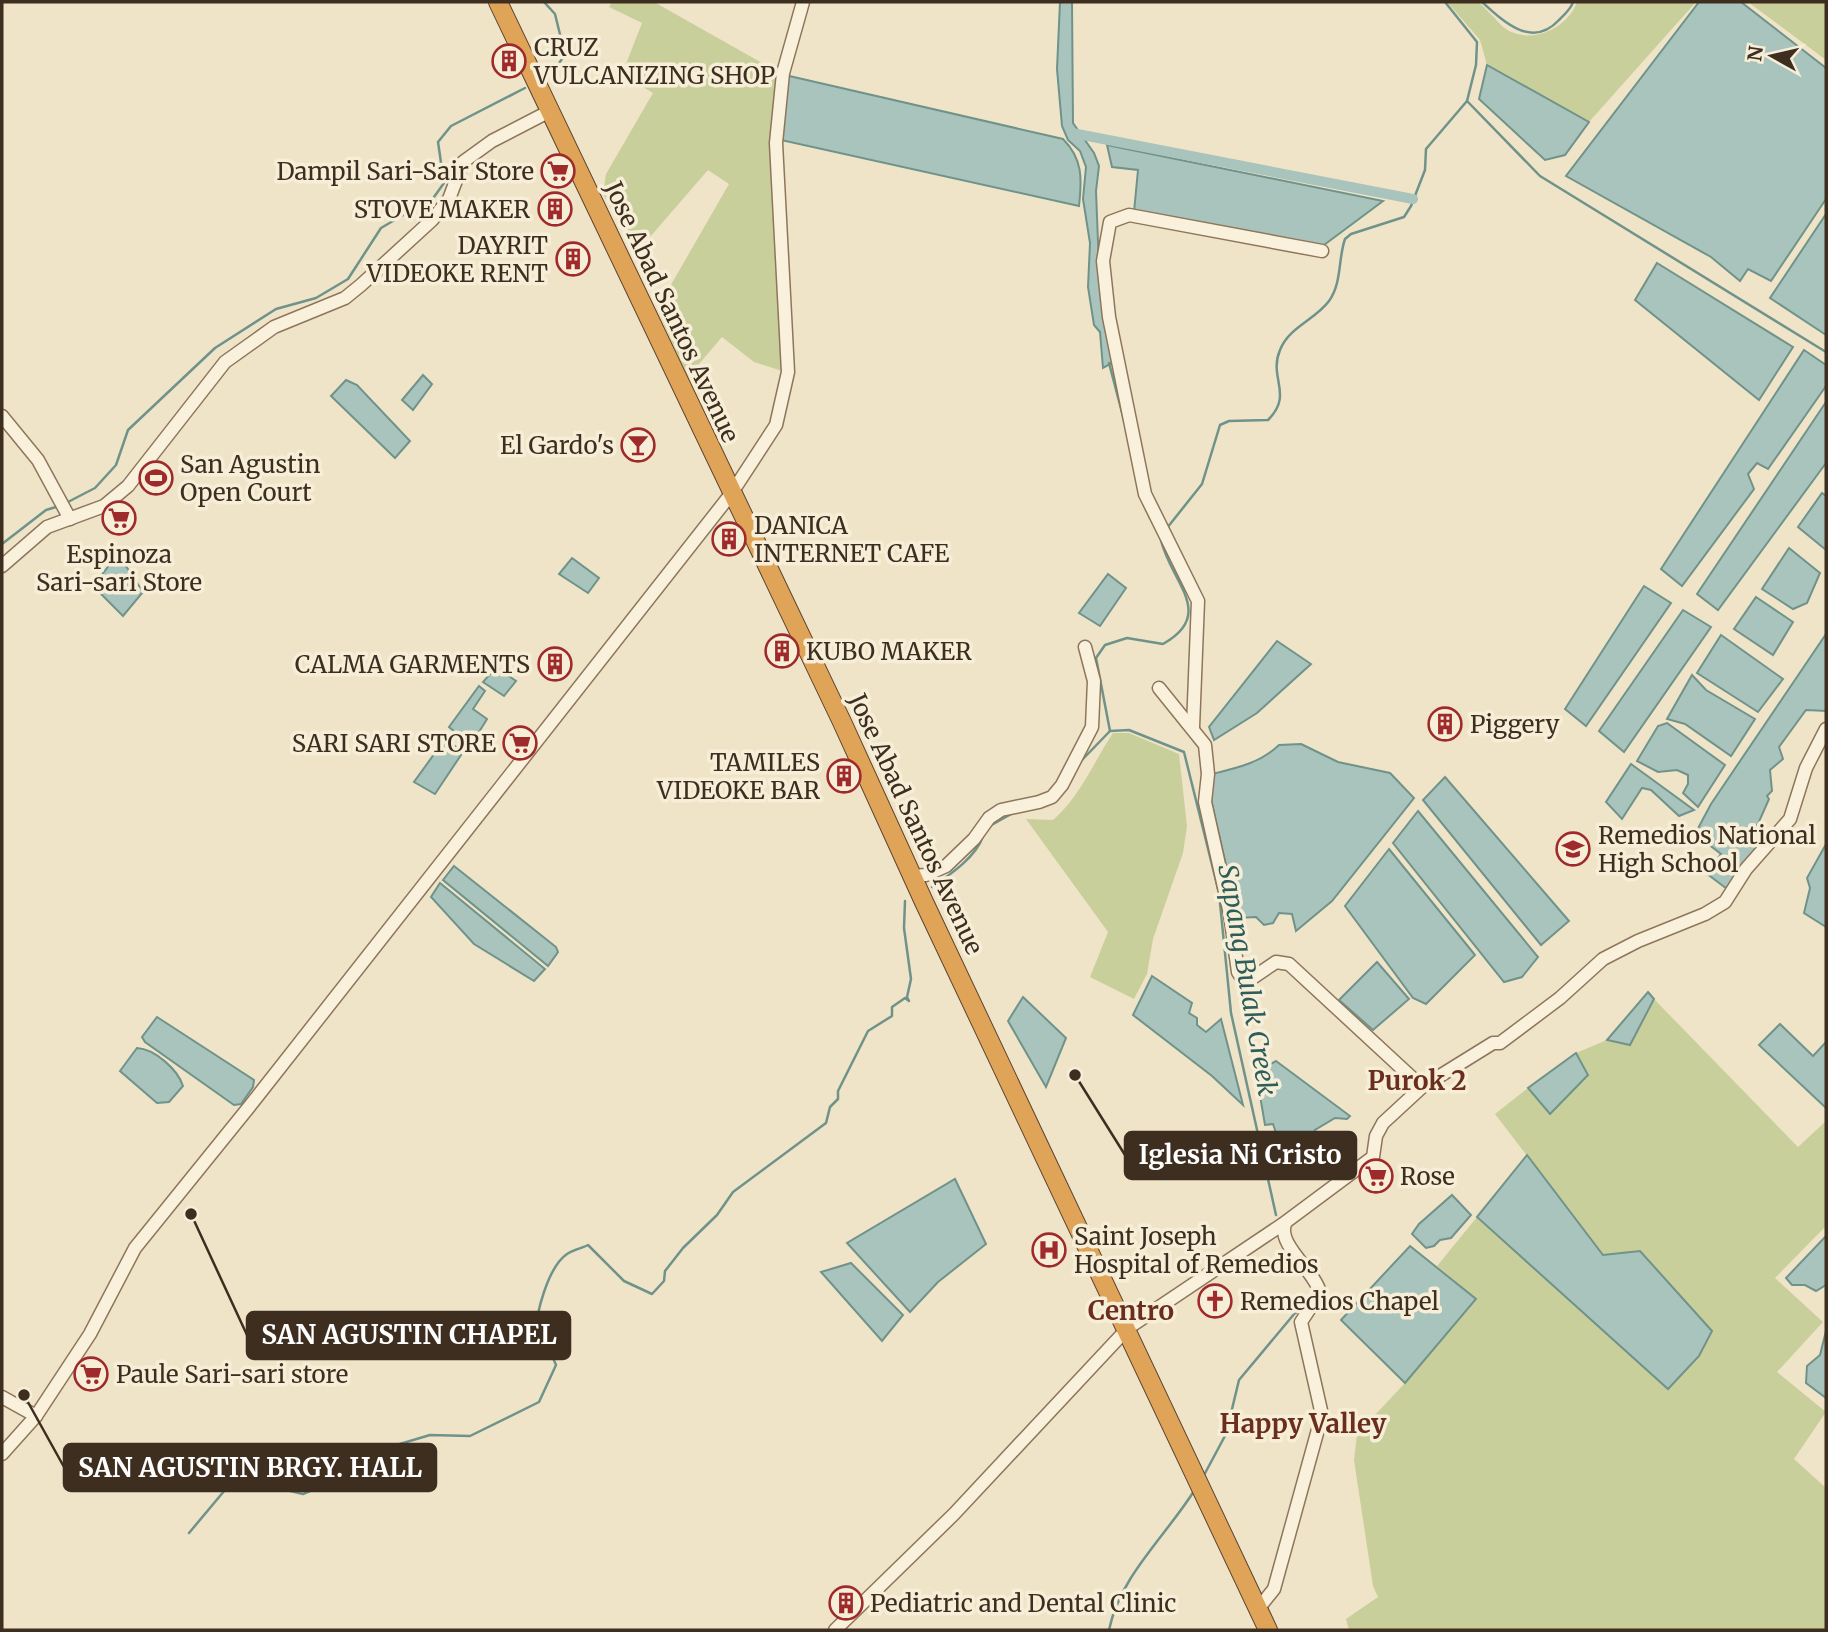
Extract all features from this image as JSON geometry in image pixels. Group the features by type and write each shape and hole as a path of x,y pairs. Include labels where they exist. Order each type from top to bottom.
{"highway":[{"name":"Jose Abad Santos Avenue","path":"498,2 842,722 1268,1630"}],"street":[{"path":"2,1454 36,1416 90,1334 135,1248 731,494 776,425 788,372 776,143 783,74 803,2"},
{"path":"2,566 47,527 68,515 104,506 128,486 225,362 274,327 345,298 362,285 432,220 449,199 463,162 492,141 550,111"},
{"path":"1193,727 1198,601 1145,494 1110,317 1103,261 1110,222 1129,215 1322,251"},
{"path":"2,416 38,460 68,515"},
{"path":"912,876 946,866 974,839 989,818 1001,810 1052,797 1062,785 1092,727 1094,681 1084,647"},
{"path":"1159,688 1205,745 1208,774 1205,802 1230,914 1238,972 1245,982 1276,962 1289,964 1422,1087"},
{"path":"835,1630 954,1514 1128,1328 1284,1223 1373,1157 1379,1128 1422,1087 1493,1043 1500,1043 1560,999 1603,959 1638,941 1705,914 1725,902 1746,869 1790,819 1806,768 1826,729"},
{"path":"1258,1609 1274,1589 1322,1415 1301,1322 1320,1293 1317,1283 1284,1235 1284,1223"},
{"path":"2,1397 36,1416"}],"green space":[{"path":"612,2 654,2 778,72 785,372 754,362 722,337 688,377 657,309 729,184 708,170 637,252 603,194 606,174 653,93 622,74 642,23 609,7"},
{"path":"1447,2 1478,2 1502,26 1512,32 1534,35 1565,21 1577,2 1696,2 1589,122 1487,65 1480,40"},
{"path":"1748,2 1826,2 1826,60"},
{"path":"1113,733 1129,733 1179,754 1187,826 1183,853 1153,939 1147,974 1134,999 1090,977 1108,932 1026,819 1053,820 1063,811 1079,790"},
{"path":"1654,999 1798,1147 1826,1121 1826,1226 1775,1278 1823,1322 1777,1372 1826,1412 1794,1459 1826,1488 1826,1630 1349,1630 1346,1619 1378,1597 1373,1586 1354,1460 1357,1434 1405,1383 1475,1298 1437,1266 1477,1217 1668,1389 1603,1255 1495,1114 1528,1088 1551,1113 1588,1076 1576,1053 1607,1040 1630,1045"}],"water":[{"path":"1060,2 1072,2 1073,123 1094,153 1099,166 1096,191 1099,267 1114,362 1103,368 1100,332 1094,325 1088,287 1090,243 1083,199 1086,167 1080,151 1068,140 1062,126 1057,69"},
{"path":"1699,2 1741,2 1826,68 1826,199 1771,281 1748,269 1740,281 1711,257 1566,176"},
{"path":"1487,65 1589,122 1565,155 1545,160 1479,99"},
{"path":"785,75 1063,139 1074,154 1080,170 1079,206 781,140"},
{"path":"1107,145 1383,201 1320,248 1134,212 1138,170 1112,167"},
{"path":"1826,214 1826,335 1770,298"},
{"path":"1657,263 1793,347 1759,400 1635,300"},
{"path":"1804,350 1826,365 1826,386 1768,469 1757,463 1748,474 1754,489 1682,586 1661,569"},
{"path":"423,375 432,384 413,410 402,400"},
{"path":"346,380 357,385 410,441 395,458 331,396"},
{"path":"1826,402 1826,463 1718,610 1697,594"},
{"path":"1822,493 1826,496 1826,550 1798,527"},
{"path":"1789,548 1820,573 1807,603 1793,609 1762,589"},
{"path":"118,554 143,592 123,616 93,586"},
{"path":"572,558 599,578 588,593 559,574"},
{"path":"1108,574 1126,588 1100,626 1079,613"},
{"path":"1644,586 1671,603 1586,726 1565,709"},
{"path":"1756,597 1793,622 1773,655 1734,629"},
{"path":"1683,610 1711,627 1624,752 1599,731"},
{"path":"1826,634 1826,711 1806,710 1779,747 1783,759 1770,770 1772,791 1767,796 1769,799 1758,824 1745,836 1761,851 1727,889 1706,873 1721,854 1695,834 1711,804"},
{"path":"1721,635 1783,679 1758,712 1697,673"},
{"path":"1277,641 1311,664 1257,713 1214,740 1209,727"},
{"path":"496,667 516,681 504,696 483,682"},
{"path":"1692,675 1706,690 1755,719 1731,756 1685,724 1667,719"},
{"path":"479,686 485,691 473,709 487,719 471,745 449,727"},
{"path":"1667,723 1725,765 1698,807 1683,793 1688,784 1688,775 1677,770 1658,772 1637,761 1658,726"},
{"path":"445,739 463,752 435,794 414,782"},
{"path":"1301,744 1338,762 1390,773 1414,798 1332,901 1296,931 1292,914 1279,913 1273,923 1264,925 1256,917 1238,918 1209,791 1212,774 1256,761 1279,745"},
{"path":"1631,764 1694,810 1679,816 1651,790 1642,788 1622,819 1606,802"},
{"path":"1445,777 1569,921 1541,945 1423,800"},
{"path":"1418,811 1538,957 1522,977 1504,982 1393,843"},
{"path":"1825,846 1826,927 1804,913 1810,888 1807,878"},
{"path":"1389,849 1475,955 1426,1004 1413,998 1345,906"},
{"path":"454,866 556,947 558,952 548,966 443,880"},
{"path":"440,883 545,969 534,981 474,944 431,897"},
{"path":"1377,962 1409,999 1373,1030 1339,1000"},
{"path":"1152,976 1192,1003 1189,1013 1197,1018 1197,1025 1206,1032 1221,1019 1243,1105 1212,1076 1133,1015"},
{"path":"1648,992 1654,999 1630,1045 1607,1040"},
{"path":"1023,997 1066,1038 1046,1087 1008,1021"},
{"path":"157,1017 254,1080 253,1087 241,1104 234,1105 145,1042 142,1037"},
{"path":"1780,1024 1813,1056 1826,1042 1826,1108 1759,1045"},
{"path":"137,1048 158,1056 171,1067 180,1080 183,1086 169,1102 157,1103 120,1071"},
{"path":"1576,1053 1588,1075 1550,1114 1528,1088"},
{"path":"1276,1061 1350,1116 1347,1119 1335,1118 1315,1130 1312,1139 1276,1164 1271,1142 1277,1136 1273,1124 1265,1125 1256,1072"},
{"path":"1527,1155 1603,1255 1640,1251 1712,1331 1699,1356 1668,1389 1477,1217"},
{"path":"955,1179 986,1244 938,1282 910,1312 847,1243"},
{"path":"1452,1195 1471,1215 1451,1238 1440,1240 1434,1246 1426,1248 1412,1234 1419,1224"},
{"path":"1826,1236 1826,1285 1816,1291 1805,1285 1792,1285 1786,1278"},
{"path":"1410,1246 1476,1299 1405,1383 1341,1320"},
{"path":"851,1263 903,1315 882,1341 821,1272"},
{"path":"1826,1331 1826,1398 1806,1383 1807,1366 1820,1355"}],"waterway":[{"path":"544,2 555,14 565,55 551,74"},
{"path":"1167,528 1202,484 1220,425 1229,421 1268,420 1275,411 1280,394 1277,369 1280,350 1289,335 1329,301 1338,279 1345,239 1351,234 1404,217 1425,170 1426,149 1467,101 1476,65 1477,42 1445,2"},
{"path":"1482,2 1509,24 1529,32 1549,28 1568,11 1573,2"},
{"path":"66,503 95,488 116,465 128,430 215,348 276,309 316,298 348,279 381,228 434,197 444,183 438,142 451,126 525,88"},
{"path":"1467,101 1540,176 1826,352"},
{"path":"1072,133 1413,199"},
{"path":"1109,363 1125,424"},
{"path":"1143,502 1150,518"},
{"path":"2,544 46,510 56,507"},
{"path":"1110,731 1096,658 1105,645 1127,638 1163,644 1179,633 1187,621 1186,596 1161,540"},
{"name":"Sapang Bulak Creek","path":"1081,761 1110,731 1129,730 1184,752 1219,893 1231,1013 1276,1215"},
{"path":"988,827 1013,813"},
{"path":"932,887 969,858 983,836"},
{"path":"189,1533 235,1478 303,1494 336,1480 373,1452 430,1435 470,1436 539,1402 556,1365 550,1351 536,1336 536,1327 544,1292 560,1260 588,1245 624,1281 652,1294 664,1281 665,1271 683,1248 717,1215 733,1192 826,1123 830,1107 838,1099 838,1091 868,1031 892,1016 892,1007 905,998 909,1001 907,997 911,979 904,928 905,901"},
{"name":"Sapang Bulak Creek","path":"1299,1269 1311,1286"},
{"name":"Sapang Bulak Creek","path":"1203,1477 1226,1434 1239,1380 1295,1313 1303,1310"},
{"path":"1109,1630 1115,1610 1133,1574 1194,1491"}],"place":[{"name":"CRUZ VULCANIZING SHOP","path":"509,61"},
{"name":"Dampil Sari-Sair Store","path":"558,171"},
{"name":"STOVE MAKER","path":"555,209"},
{"name":"DAYRIT VIDEOKE RENT","path":"573,259"},
{"name":"El Gardo's","path":"638,445"},
{"name":"San Agustin Open Court","path":"156,478"},
{"name":"Espinoza Sari-sari Store","path":"119,518"},
{"name":"DANICA INTERNET CAFE","path":"729,539"},
{"name":"KUBO MAKER","path":"782,651"},
{"name":"CALMA GARMENTS","path":"555,664"},
{"name":"Piggery","path":"1445,724"},
{"name":"SARI SARI STORE","path":"520,743"},
{"name":"TAMILES VIDEOKE BAR","path":"844,776"},
{"name":"Remedios National High School","path":"1573,849"},
{"name":"Iglesia Ni Cristo","path":"1075,1075"},
{"name":"Rose","path":"1376,1176"},
{"name":"SAN AGUSTIN CHAPEL","path":"191,1214"},
{"name":"Saint Joseph Hospital of Remedios","path":"1049,1250"},
{"name":"Remedios Chapel","path":"1215,1301"},
{"name":"Paule Sari-sari store","path":"91,1374"},
{"name":"SAN AGUSTIN BRGY. HALL","path":"24,1395"},
{"name":"Pediatric and Dental Clinic","path":"846,1603"}],"district":[{"name":"Purok 2","path":"1417,1080"},
{"name":"Centro","path":"1131,1310"},
{"name":"Happy Valley","path":"1303,1423"}]}
